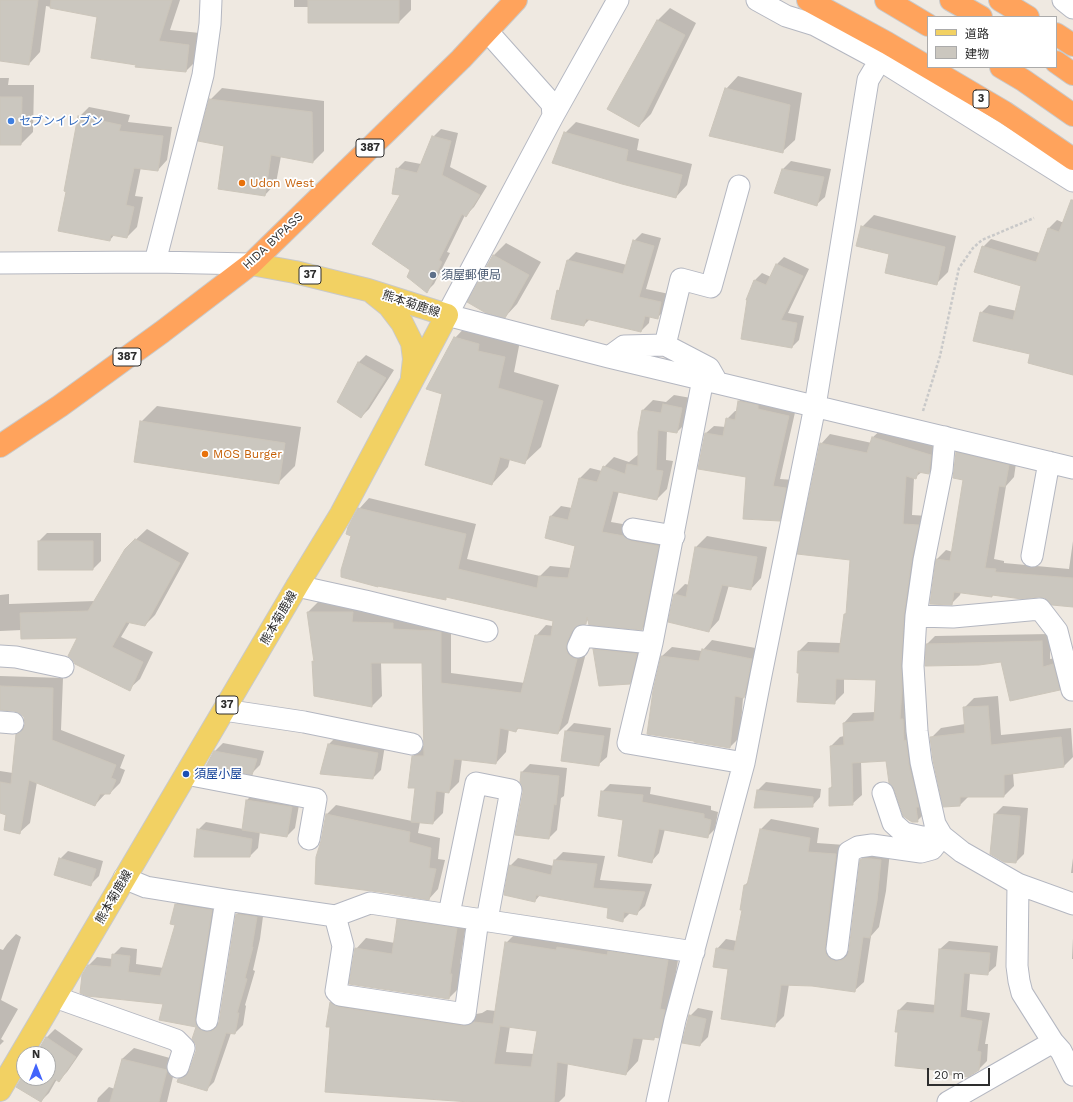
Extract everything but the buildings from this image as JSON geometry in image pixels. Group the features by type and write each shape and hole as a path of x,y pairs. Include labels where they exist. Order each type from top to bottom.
{"highway":[{"path":"487,31 500,0"},
{"name":"HIDA BYPASS","path":"0,446 60,406 162,332 251,264 461,59 516,0"},
{"name":"3","path":"808,0 883,51 1004,112 1073,159"},
{"path":"886,0 927,23"},
{"path":"951,0 979,16"},
{"path":"1057,35 1073,45"},
{"path":"1057,63 1073,74"},
{"path":"1003,68 1023,80 1073,115"}],"main road":[{"name":"熊本菊鹿線","path":"0,1090 297,586 342,514 447,315 368,290 295,272 251,264"},
{"name":"37","path":"368,290 389,306 402,324 412,343 414,359 412,381"}],"street":[{"path":"155,262 203,75 210,24 211,0"},
{"path":"618,0 553,116 447,315 609,357 1073,468"},
{"path":"756,0 786,16 815,25 883,51 1073,181"},
{"path":"1063,0 1073,8"},
{"path":"487,31 546,96 552,104 553,116"},
{"path":"657,1102 675,1020 744,763 815,406 868,80 883,51"},
{"path":"665,345 681,279 712,287 739,186"},
{"path":"0,263 155,262 251,264"},
{"path":"609,357 624,346 665,345 709,368 710,381 674,536 652,644 628,742 744,763"},
{"path":"945,437 942,470 924,560 916,616 913,666 921,762 935,824 942,836 962,852 1018,884 1073,904"},
{"path":"1032,556 1049,462"},
{"path":"633,529 674,536"},
{"path":"297,586 487,631"},
{"path":"916,616 953,617 1040,609 1057,631 1072,690"},
{"path":"578,647 583,636 652,644"},
{"path":"0,656 16,657 63,667"},
{"path":"224,710 304,722 412,744"},
{"path":"186,774 316,799 310,839"},
{"path":"335,916 343,946 336,991 340,995 465,1014 483,920 511,790 476,783 449,914"},
{"path":"883,794 893,823 904,833 922,837 942,836"},
{"path":"837,949 849,852 858,847 872,846 921,852 932,849 942,836"},
{"path":"124,878 146,887 335,916 370,903 694,952"},
{"path":"1018,884 1017,966 1022,993 1062,1046 1073,1075"},
{"path":"207,1020 226,900"},
{"path":"55,997 176,1040 184,1048 178,1067"},
{"path":"948,1102 1062,1046"}],"path":[{"path":"916,430 940,356 959,268 973,248 982,240 1034,218"}],"place":[{"name":"セブンイレブン","path":"11,121"},
{"name":"Udon West","path":"242,183"},
{"name":"須屋郵便局","path":"433,275"},
{"name":"MOS Burger","path":"205,454"},
{"name":"須屋小屋","path":"186,774"}]}
